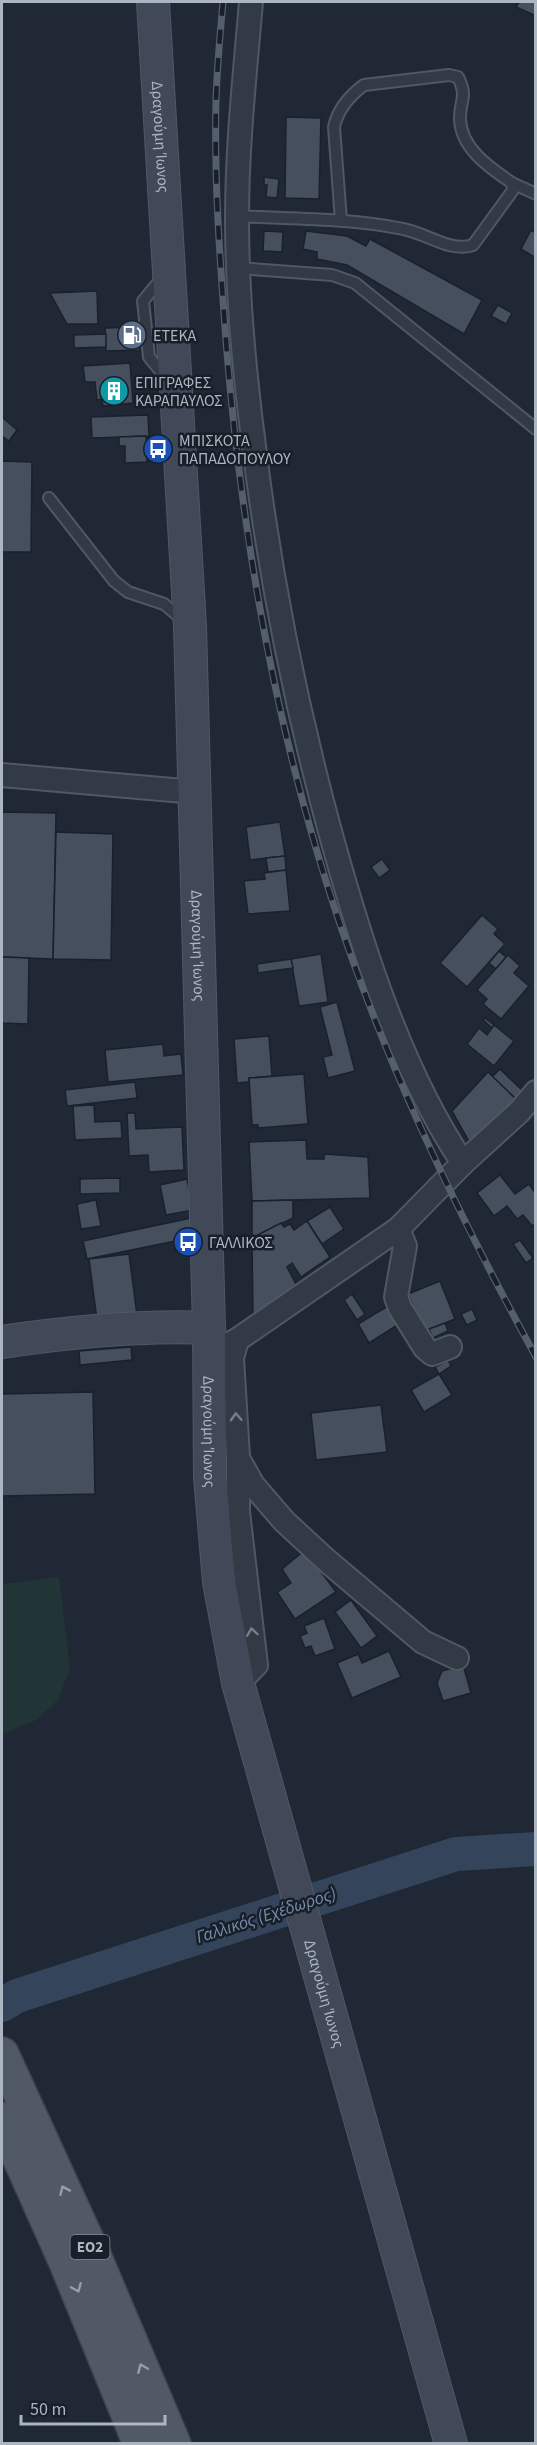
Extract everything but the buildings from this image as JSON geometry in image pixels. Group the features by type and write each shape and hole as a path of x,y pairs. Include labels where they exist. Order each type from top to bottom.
{"main road":[{"name":"Δραγούμη Ίωνος","path":"153,2 163,278 190,626 218,1340 209,1436 219,1582 238,1683 451,2444"},
{"path":"2,1342 110,1329 171,1326 218,1340"},
{"name":"ΕΟ2","path":"2,2054 94,2255 174,2443"},
{"name":"ΕΟ2","path":"2,2119 67,2265 140,2444"}],"street":[{"path":"251,2 241,124 237,216 238,268 247,393 262,513 281,626 321,798 347,895 376,982 441,1131 463,1163"},
{"path":"2,775 195,792"},
{"path":"238,1683 256,1665 238,1512 238,1457 232,1358 218,1340 398,1228 463,1163 519,1112 536,1092"},
{"path":"398,1228 405,1246 396,1297 400,1308 425,1348 432,1354 450,1347"},
{"path":"238,1457 252,1485 284,1521 325,1559 423,1642 457,1658"}],"lane":[{"path":"341,221 334,127 337,113 354,92 364,85 449,75 459,77 464,89 460,118 467,143 471,149 512,183 536,195"},
{"path":"237,216 341,221 404,229 463,249 473,245 497,214 513,190 512,183"},
{"path":"238,268 332,275 355,284 536,429"},
{"path":"49,498 114,581 128,592 164,604 190,626"}],"shaded area":[{"path":"59,1577 70,1668 58,1700 36,1720 2,1734 2,1584"}],"waterway":[{"name":"Γαλλικός (Εχέδωρος)","path":"2,2005 17,1996 456,1854 536,1849"}],"railway":[{"path":"223,2 217,76 216,161 226,341 241,482 262,622 276,692 310,829 351,957 374,1016 397,1074 449,1189 536,1357"}],"place":[{"name":"ΕΤΕΚΑ","path":"132,335"},
{"name":"ΕΠΙΓΡΑΦΕΣ ΚΑΡΑΠΑΥΛΟΣ","path":"114,391"},
{"name":"ΜΠΙΣΚΟΤΑ ΠΑΠΑΔΟΠΟΥΛΟΥ","path":"158,449"},
{"name":"ΓΑΛΛΙΚΟΣ","path":"188,1242"}]}
